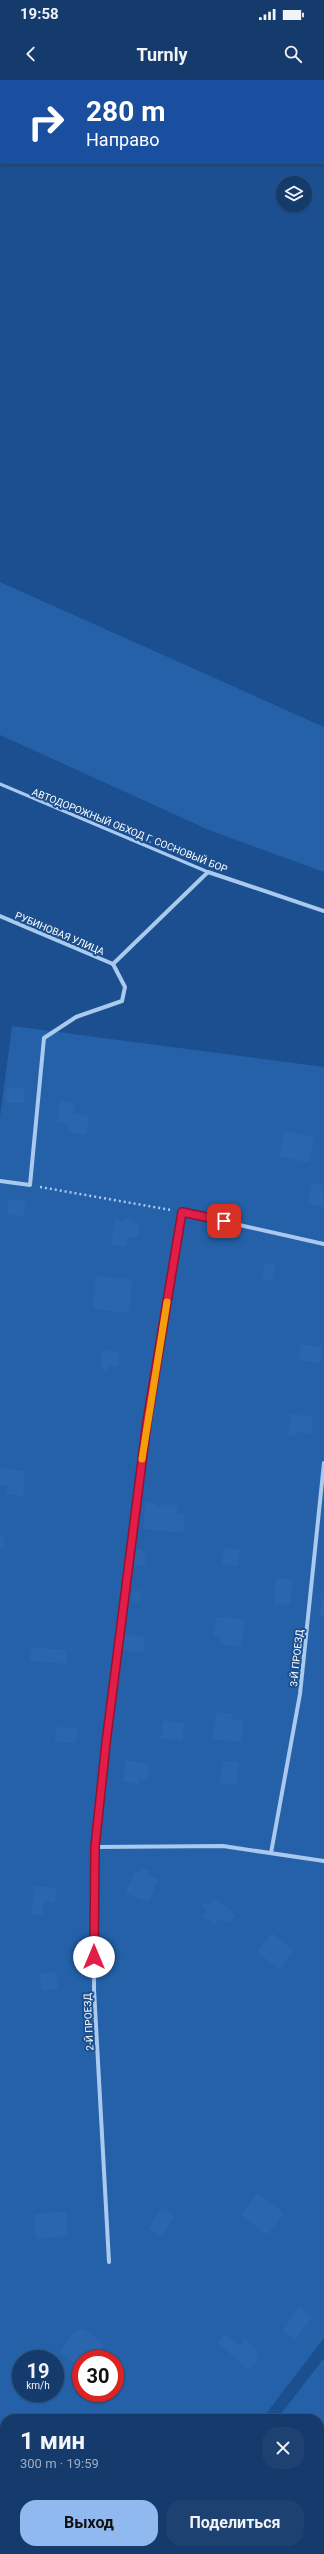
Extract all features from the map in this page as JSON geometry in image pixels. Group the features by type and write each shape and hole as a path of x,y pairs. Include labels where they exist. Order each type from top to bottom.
{"street":[{"name":"АВТОДОРОЖНЫЙ ОБХОД Г. СОСНОВЫЙ БОР","path":"208,872 324,911"},
{"path":"0,1181 30,1185 44,1038 76,1017 122,1001 125,987 113,964 208,872"},
{"name":"РУБИНОВАЯ УЛИЦА","path":"0,916 113,964"},
{"path":"182,1212 324,1244"},
{"name":"2-Й ПРОЕЗД","path":"109,2262 94,1989 95,1847 116,1655 147,1422 182,1212"},
{"name":"3-Й ПРОЕЗД","path":"271,1853 300,1694 324,1463"},
{"path":"95,1847 223,1846 324,1861"}],"lane":[{"name":"АВТОДОРОЖНЫЙ ОБХОД Г. СОСНОВЫЙ БОР","path":"0,784 208,872"}],"path":[{"path":"30,1185 182,1212"}],"shaded area":[{"path":"0,582 324,727 324,872 209,830 0,735"},
{"path":"12,1026 324,1067 324,2338 266,2414 0,2414 0,1117"},
{"path":"324,2358 324,2414 281,2414"}],"building":[{"path":"6,1088 24,1088 24,1103 6,1103"},
{"path":"60,1101 75,1103 73,1113 89,1116 86,1135 68,1132 69,1124 57,1122"},
{"path":"285,1131 315,1138 309,1163 279,1156"},
{"path":"312,1184 323,1185 324,1207 308,1204"},
{"path":"9,1199 25,1200 24,1216 7,1215"},
{"path":"124,1218 130,1219 130,1222 140,1224 138,1238 127,1237 126,1247 111,1245 115,1220 124,1221"},
{"path":"265,1263 275,1265 272,1281 262,1279"},
{"path":"96,1276 132,1280 129,1313 93,1309"},
{"path":"301,1344 322,1347 320,1363 299,1360"},
{"path":"102,1350 120,1353 118,1367 109,1366 107,1370 102,1370"},
{"path":"291,1414 313,1417 311,1434 296,1432 295,1436 288,1435"},
{"path":"0,1468 25,1471 23,1496 6,1494 7,1486 0,1485"},
{"path":"145,1502 157,1503 157,1506 162,1506 163,1504 177,1505 177,1513 185,1514 183,1533 143,1529"},
{"path":"0,1535 5,1536 3,1549 0,1549"},
{"path":"224,1548 240,1550 238,1566 222,1564"},
{"path":"136,1549 146,1550 145,1566 134,1565"},
{"path":"276,1578 292,1580 291,1605 274,1604"},
{"path":"132,1590 141,1591 140,1602 131,1601"},
{"path":"322,1598 324,1598 324,1617 320,1616"},
{"path":"224,1616 245,1621 241,1647 220,1644 221,1638 213,1636 216,1617 224,1618"},
{"path":"124,1634 145,1637 143,1653 122,1650"},
{"path":"31,1647 67,1650 66,1664 30,1661"},
{"path":"216,1712 232,1714 232,1719 244,1721 241,1742 213,1739"},
{"path":"163,1721 184,1723 183,1740 161,1739"},
{"path":"56,1727 77,1728 76,1743 55,1742"},
{"path":"126,1760 150,1764 147,1780 139,1779 138,1784 123,1782"},
{"path":"222,1761 239,1762 236,1785 220,1783"},
{"path":"141,1868 150,1871 148,1875 158,1879 149,1902 126,1893 135,1870 140,1872"},
{"path":"34,1886 57,1888 55,1903 44,1902 43,1915 31,1914"},
{"path":"214,1898 236,1915 230,1923 223,1919 222,1921 219,1919 215,1925 203,1916 207,1910 202,1906 206,1902 209,1904"},
{"path":"272,1933 294,1951 279,1969 257,1952"},
{"path":"57,1972 58,1989 41,1990 40,1973"},
{"path":"257,2193 284,2213 267,2235 241,2215"},
{"path":"162,2207 175,2216 162,2237 149,2228"},
{"path":"66,2211 68,2236 36,2239 34,2214"},
{"path":"299,2307 312,2317 295,2340 283,2331"},
{"path":"83,2329 104,2344 100,2350 72,2350 72,2362 64,2356 64,2350 61,2350 75,2331"},
{"path":"225,2334 240,2345 245,2339 257,2349 254,2353 259,2357 249,2370 218,2343"}],"slow traffic":[{"path":"142,1459 167,1302"}],"route":[{"path":"94,1957 95,1847 116,1655 147,1422 182,1212 224,1221"}]}
